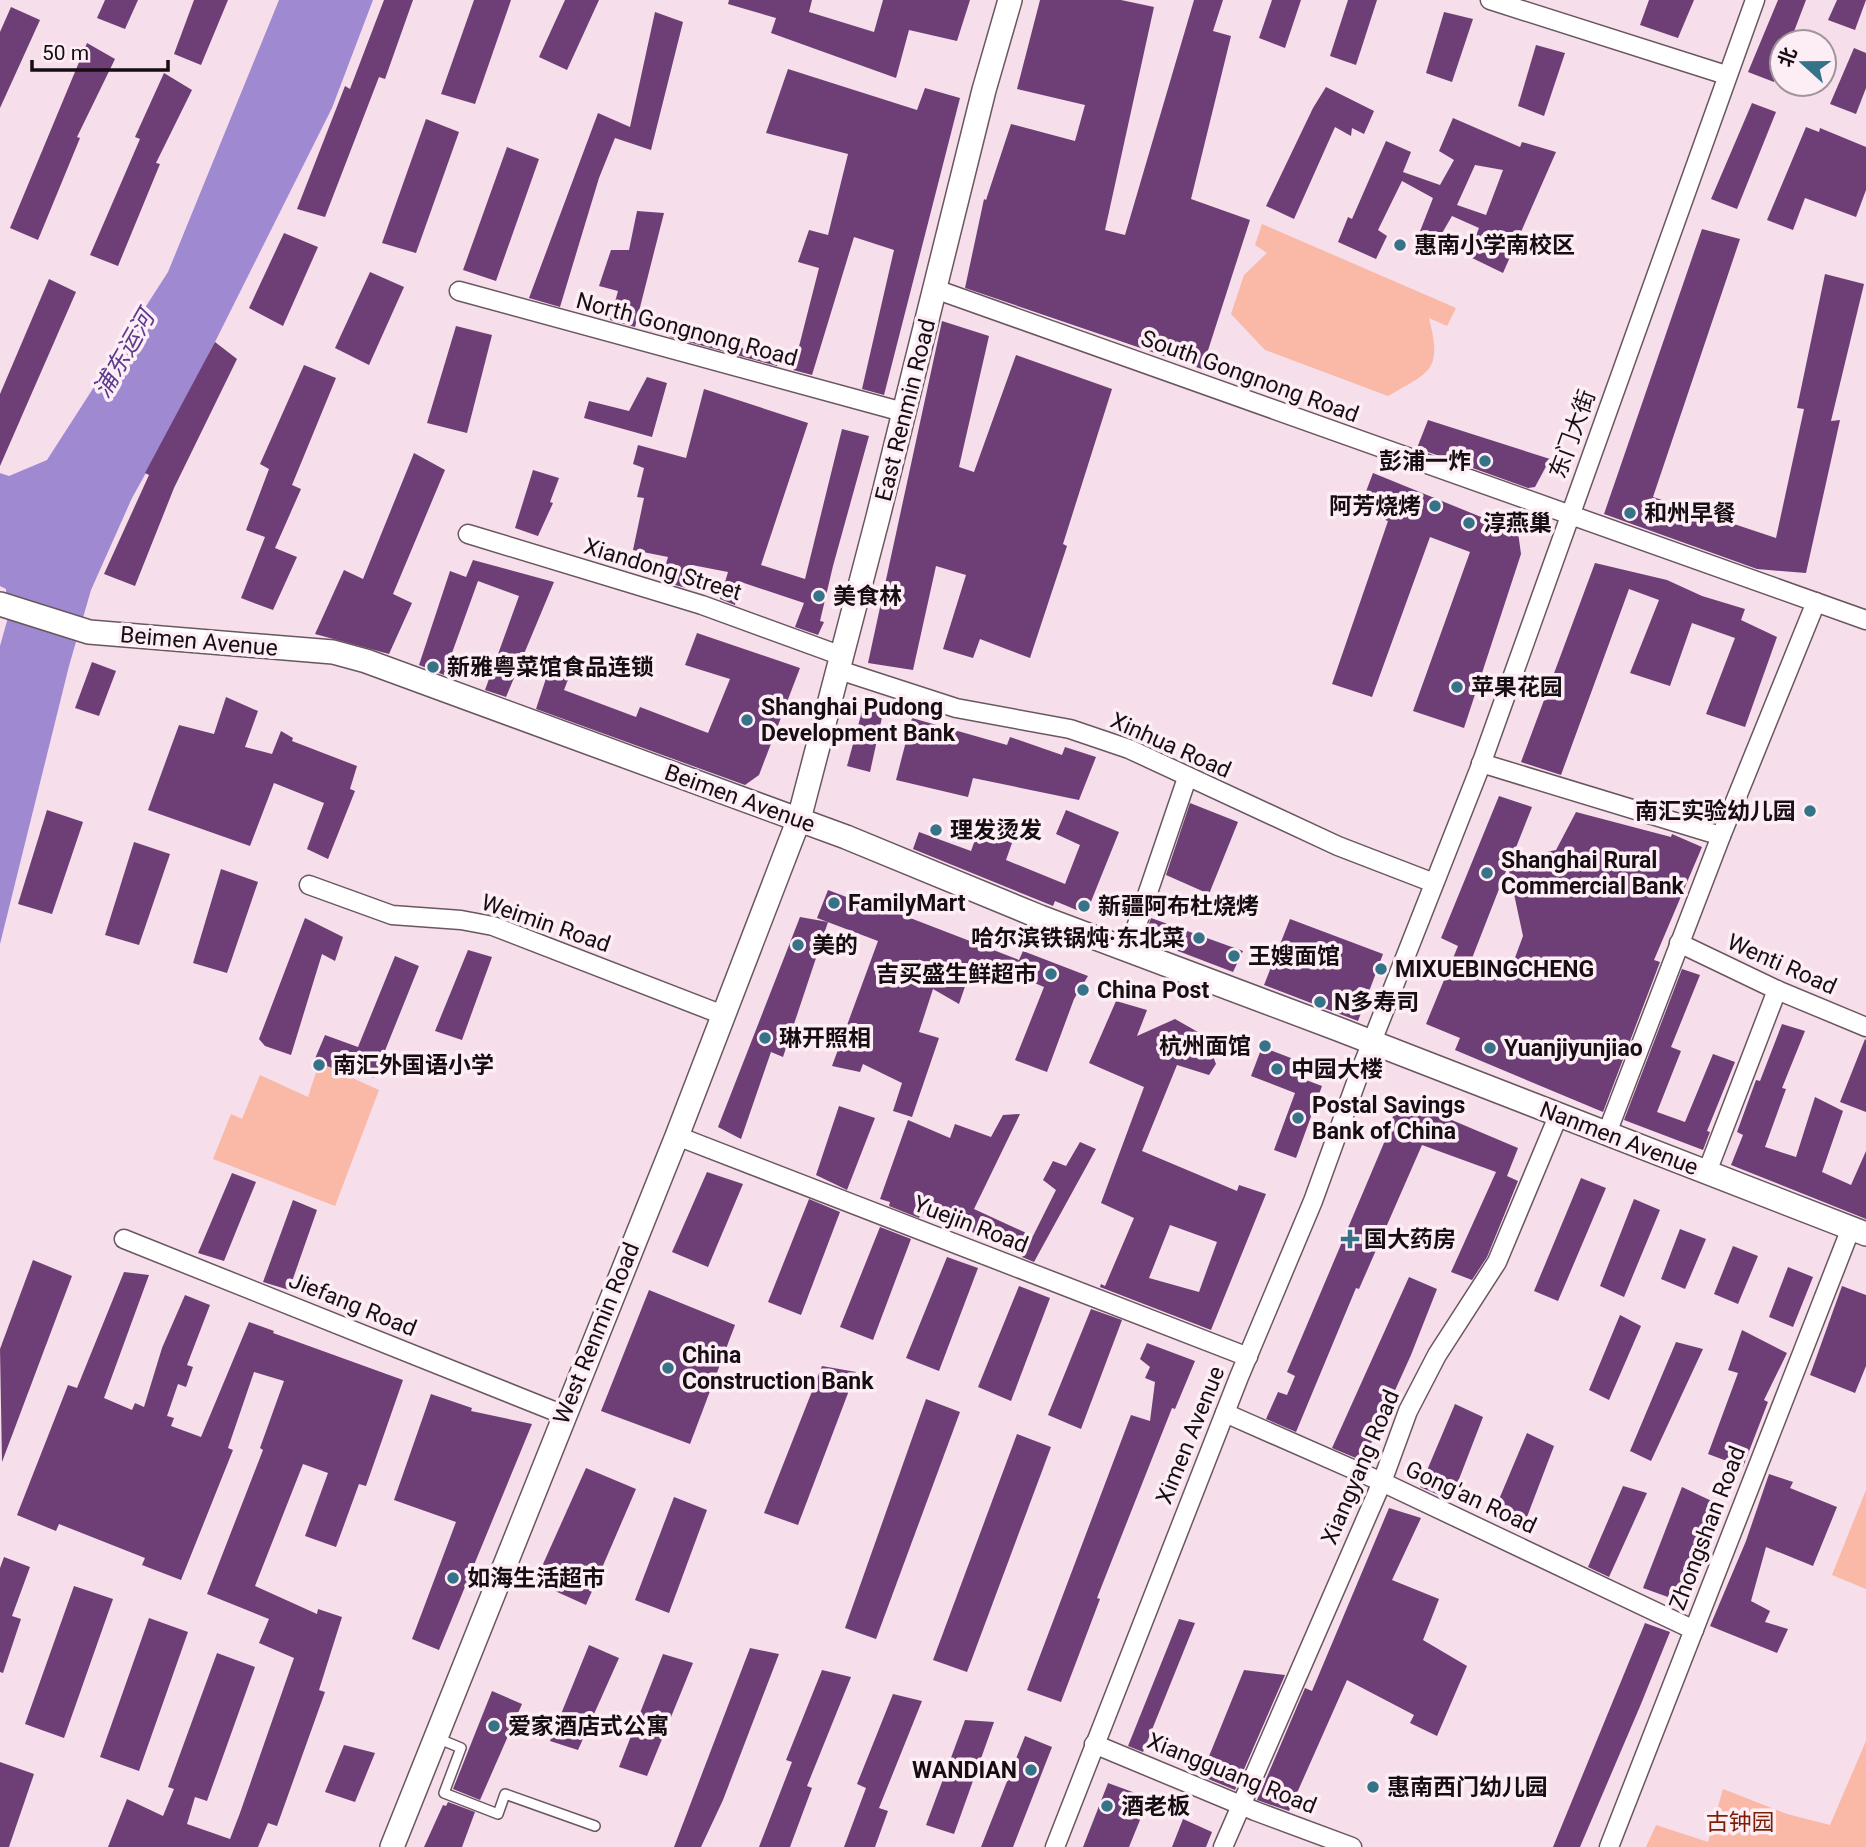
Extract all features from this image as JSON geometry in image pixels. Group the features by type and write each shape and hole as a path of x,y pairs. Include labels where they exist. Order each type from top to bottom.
{"street":[{"name":"East Renmin Road","path":"799,819 984,90 1010,0"},
{"path":"1490,0 1726,75"},
{"name":"东门大街","path":"1434,883 1481,763 1755,0"},
{"name":"South Gongnong Road","path":"935,289 1866,620"},
{"name":"North Gongnong Road","path":"459,291 904,412"},
{"name":"Xiandong Street","path":"468,534 702,605 840,663"},
{"path":"1607,1133 1721,836 1816,602"},
{"name":"Beimen Avenue","path":"0,604 89,632 333,652 355,657 799,819 1128,951 1372,1042"},
{"name":"Xinhua Road","path":"840,663 956,708 1070,729 1151,758 1186,778 1338,846 1434,883"},
{"path":"1481,763 1721,836"},
{"path":"1128,951 1186,778"},
{"name":"West Renmin Road","path":"392,1847 677,1136 799,819"},
{"name":"Ximen Avenue","path":"1055,1847 1225,1413 1314,1201 1434,883"},
{"name":"Weimin Road","path":"309,885 393,915 476,922 493,926 723,1015"},
{"name":"Wenti Road","path":"1679,943 1777,990 1866,1027"},
{"path":"1707,1172 1777,990"},
{"name":"Nanmen Avenue","path":"1372,1042 1858,1231"},
{"name":"Xiangyang Road","path":"1223,1847 1422,1383 1504,1247 1559,1114"},
{"name":"Yuejin Road","path":"677,1136 1248,1357"},
{"name":"Zhongshan Road","path":"1609,1847 1694,1630 1858,1231"},
{"name":"Jiefang Road","path":"124,1239 564,1415"},
{"name":"Gong'an Road","path":"1225,1413 1381,1482 1694,1630"},
{"name":"Xiangguang Road","path":"1094,1744 1241,1805 1352,1847"}],"lane":[{"path":"435,1738 461,1748 444,1793 498,1814 505,1794 595,1826"}],"green space":[{"path":"1262,224 1456,308 1447,326 1429,318 1434,349 1430,367 1424,374 1388,396 1265,350 1231,314 1244,275 1267,253 1255,245"},
{"path":"319,1063 379,1090 335,1206 213,1159 231,1114 242,1119 260,1075 308,1097"},
{"path":"1866,1490 1866,1589 1832,1575"},
{"name":"古钟园","path":"1866,1741 1866,1847 1646,1847 1656,1825 1708,1842 1723,1789 1787,1814 1830,1825"}],"water":[{"name":"浦东运河","path":"279,0 373,0 332,108 181,410 132,498 91,590 69,666 0,944 0,646 7,621 6,589 0,586 0,473 9,476 47,460 168,272"}],"building":[{"path":"105,0 138,0 125,29 97,18"},
{"path":"194,0 228,0 201,65 174,54"},
{"path":"384,0 413,0 385,79 379,77 325,217 297,209 345,86 350,89"},
{"path":"474,0 511,0 475,104 441,94"},
{"path":"565,0 599,0 567,70 539,57"},
{"path":"729,0 812,0 809,12 874,32 883,0 970,0 957,41 909,30 896,78 771,33 776,18 728,4"},
{"path":"1040,0 1121,0 1154,7 1105,230 1125,235 1194,0 1223,0 1213,31 1231,36 1191,199 1250,220 1202,369 965,288 984,199 986,200 1011,124 1075,141 1085,105 1017,89"},
{"path":"1272,0 1301,0 1285,48 1259,38"},
{"path":"1348,0 1377,0 1356,65 1330,56"},
{"path":"1649,0 1694,0 1678,38 1640,25"},
{"path":"1778,0 1806,0 1795,28 1768,28 1768,80 1748,72"},
{"path":"1837,0 1866,0 1855,30 1828,20"},
{"path":"11,7 40,20 0,108 0,32"},
{"path":"655,12 683,22 651,150 615,138 599,178 560,307 529,298 598,113 630,127"},
{"path":"1444,12 1473,19 1452,82 1426,73"},
{"path":"87,43 115,59 77,137 80,138 38,240 10,228"},
{"path":"1536,45 1565,53 1544,116 1518,106"},
{"path":"1854,48 1866,53 1866,88 1856,114 1830,104 1833,98 1838,98 1838,85"},
{"path":"788,69 917,110 925,88 960,98 884,395 862,389 894,250 854,237 812,375 793,370 819,268 798,262 809,230 828,235 848,154 766,133"},
{"path":"164,73 192,90 156,163 160,164 118,266 90,255 140,139 135,137"},
{"path":"1326,87 1374,111 1364,134 1352,128 1351,136 1335,127 1294,219 1266,206 1313,108"},
{"path":"1752,103 1776,112 1737,209 1711,199"},
{"path":"1453,118 1520,147 1522,142 1556,152 1503,273 1468,256 1479,228 1452,216 1434,247 1417,239 1433,198 1402,181 1378,230 1387,236 1376,259 1338,242 1348,217 1352,219 1386,141 1411,152 1403,172 1440,185 1454,160 1439,151","holes":["1475,165 1503,170 1486,215 1457,205"]},
{"path":"426,119 459,132 416,253 382,243"},
{"path":"1806,127 1819,132 1820,128 1866,147 1866,190 1856,217 1805,198 1793,230 1767,220"},
{"path":"507,147 539,159 496,281 463,270"},
{"path":"637,211 664,213 635,327 610,320 618,291 599,286 611,250 629,250"},
{"path":"1702,229 1740,239 1653,497 1776,538 1804,409 1797,408 1825,274 1864,284 1831,421 1840,420 1806,573 1757,569 1604,514"},
{"path":"284,233 318,247 283,326 249,308"},
{"path":"370,272 404,287 369,365 335,348"},
{"path":"49,279 76,292 0,466 0,394"},
{"path":"942,321 989,336 959,467 974,472 1016,355 1112,389 1063,544 1067,546 1030,658 980,639 973,658 943,649 966,575 936,566 913,670 868,663"},
{"path":"456,326 492,335 467,433 427,423"},
{"path":"672,329 779,358 777,366 670,337"},
{"path":"215,342 237,359 174,488 135,586 104,574 149,475 145,473"},
{"path":"304,365 336,378 292,485 301,489 275,548 297,557 273,610 241,598 265,537 246,530 269,469 260,464"},
{"path":"647,377 667,383 652,437 584,418 589,401 629,411"},
{"path":"704,389 808,423 761,565 805,579 842,429 869,436 833,566 820,621 824,622 818,635 795,627 804,603 741,582 735,605 720,599 728,572 692,565 686,588 661,581 668,557 633,550 644,498 637,497 644,468 633,464 638,445 686,458"},
{"path":"1428,420 1550,459 1535,487 1528,488 1417,448"},
{"path":"414,453 445,470 393,594 412,603 389,654 315,634 344,570 363,579"},
{"path":"533,470 559,478 550,502 553,503 538,536 515,528"},
{"path":"1373,473 1518,532 1521,554 1464,728 1413,711 1470,552 1430,537 1372,697 1332,684 1388,521 1359,510"},
{"path":"473,560 554,582 506,697 485,690 519,596 478,581 444,675 419,665 450,571 466,577"},
{"path":"1595,563 1667,580 1702,596 1745,609 1741,620 1777,637 1745,727 1706,714 1735,638 1692,623 1670,686 1630,673 1659,600 1629,589 1561,775 1521,762"},
{"name":"Shanghai Pudong Development Bank","path":"697,633 800,668 759,775 745,785 536,709 553,657 574,664 564,690 636,717 640,707 708,733 730,679 685,665"},
{"path":"92,662 116,671 99,716 75,708"},
{"path":"226,697 258,711 245,747 272,754 281,731 293,738 292,741 357,766 350,789 355,791 328,859 307,849 324,803 274,783 250,846 148,810 179,725 214,734"},
{"path":"864,704 884,708 870,772 847,766"},
{"path":"912,718 1007,745 1010,737 1062,755 1065,747 1096,757 1079,800 973,778 968,797 896,780"},
{"path":"1499,796 1532,807 1511,860 1556,850 1576,812 1671,837 1672,834 1702,847 1654,960 1660,962 1603,1112 1455,1050 1460,1038 1426,1024 1458,946 1441,938","holes":["1508,866 1523,936 1506,982 1469,966"]},
{"path":"1190,803 1238,822 1209,894 1166,875"},
{"path":"47,810 83,822 52,914 18,904"},
{"path":"1066,810 1119,832 1086,914 1055,901 1053,906 913,849 919,832 971,851 979,829 1012,843 1006,860 1065,884 1080,845 1056,834"},
{"path":"134,842 170,854 139,945 105,935"},
{"path":"221,869 258,882 227,973 193,963"},
{"path":"828,890 878,909 879,906 1019,960 1023,951 1088,976 1074,999 1047,1072 1015,1060 1044,987 1006,971 1002,982 971,969 959,1004 933,989 919,1032 939,1038 912,1117 893,1111 902,1083 863,1064 860,1072 832,1066 878,941 817,918"},
{"path":"800,917 828,922 783,1057 771,1052 741,1139 718,1127"},
{"path":"305,918 343,937 335,961 322,954 291,1055 265,1046 259,1039"},
{"path":"1151,918 1243,951 1233,972 1144,938"},
{"path":"1290,919 1383,954 1358,1021 1264,985"},
{"path":"468,950 492,957 462,1040 435,1031"},
{"path":"395,956 419,966 374,1078 334,1063 332,1068 314,1061 325,1035 358,1047"},
{"path":"1682,969 1700,975 1671,1047 1681,1051 1657,1112 1685,1122 1713,1054 1735,1062 1707,1131 1710,1132 1703,1150 1624,1120"},
{"path":"1116,1001 1147,1010 1137,1036 1175,1019 1205,1036 1216,1064 1209,1075 1177,1065 1142,1151 1237,1191 1239,1185 1266,1194 1211,1330 1100,1287 1101,1284 1105,1286 1134,1218 1101,1203 1144,1087 1089,1063","holes":["1170,1225 1217,1242 1199,1292 1149,1278"]},
{"path":"1782,1024 1805,1031 1782,1088 1786,1089 1765,1147 1796,1157 1815,1097 1843,1111 1822,1172 1851,1185 1866,1151 1866,1219 1731,1165 1743,1135 1737,1132 1756,1080 1760,1081"},
{"path":"1866,1040 1866,1112 1840,1102"},
{"path":"1262,1047 1304,1063 1298,1077 1322,1086 1296,1158 1274,1150 1295,1093 1251,1076"},
{"path":"1402,1099 1518,1148 1507,1176 1518,1181 1487,1257 1472,1280 1451,1272 1496,1172 1422,1145 1359,1289 1356,1288 1296,1432 1266,1419 1278,1392 1287,1395 1295,1376 1287,1372 1389,1131 1386,1130"},
{"path":"839,1106 875,1118 847,1190 816,1175"},
{"path":"1020,1114 974,1209 1033,1236 1056,1190 1043,1180 1053,1161 1066,1166 1080,1142 1096,1149 1034,1262 1022,1257 1024,1254 988,1238 921,1213 919,1218 889,1206 890,1202 880,1199 908,1120 950,1138 955,1124 991,1137 1003,1115"},
{"path":"707,1172 743,1184 708,1267 672,1252"},
{"path":"232,1173 256,1182 224,1261 198,1253"},
{"path":"1581,1178 1606,1188 1558,1301 1534,1291"},
{"path":"809,1199 840,1212 801,1315 768,1302"},
{"path":"1634,1199 1660,1210 1624,1297 1600,1286"},
{"path":"293,1200 317,1210 289,1290 263,1282"},
{"path":"880,1227 911,1239 873,1340 840,1327"},
{"path":"1680,1229 1706,1239 1685,1289 1661,1279"},
{"path":"1733,1246 1758,1256 1738,1304 1714,1294"},
{"path":"947,1257 978,1268 939,1371 906,1358"},
{"path":"33,1260 72,1276 2,1462 0,1349"},
{"path":"1788,1267 1813,1277 1793,1327 1769,1317"},
{"path":"124,1272 149,1275 104,1398 132,1410 135,1403 144,1407 162,1348 185,1295 210,1305 187,1365 193,1367 186,1387 178,1384 167,1416 174,1418 171,1426 201,1437 249,1322 403,1380 366,1486 359,1484 336,1547 305,1536 328,1473 303,1464 255,1586 317,1614 318,1609 342,1617 319,1690 325,1692 277,1826 268,1823 258,1847 108,1847 127,1799 163,1816 174,1789 168,1787 217,1653 255,1667 207,1801 195,1797 187,1824 230,1839 240,1813 294,1658 259,1643 269,1619 207,1594 263,1450 260,1448 284,1381 254,1372 228,1448 233,1450 181,1580 142,1565 145,1558 59,1524 56,1531 17,1515 68,1385 77,1388"},
{"path":"1409,1277 1437,1289 1411,1355 1363,1461 1332,1448"},
{"path":"1019,1286 1050,1298 1011,1401 978,1387"},
{"path":"1842,1286 1866,1295 1866,1366 1855,1393 1810,1375"},
{"name":"China Construction Bank","path":"649,1290 735,1325 690,1444 601,1411"},
{"path":"1091,1309 1122,1320 1081,1429 1048,1415"},
{"path":"1620,1315 1641,1326 1609,1400 1589,1390"},
{"path":"1742,1330 1787,1353 1764,1400 1768,1402 1743,1467 1708,1454 1738,1373 1728,1370"},
{"path":"1676,1342 1703,1349 1651,1461 1630,1451"},
{"path":"1147,1343 1195,1361 1175,1409 1172,1408 1097,1598 1100,1599 1061,1702 1027,1690 1131,1415 1150,1421 1155,1382 1145,1378 1150,1367 1140,1359"},
{"path":"822,1366 856,1372 798,1525 764,1513"},
{"path":"431,1394 472,1408 471,1411 532,1424 439,1650 412,1639 456,1522 394,1500"},
{"path":"926,1399 960,1412 876,1639 845,1628"},
{"path":"1455,1404 1483,1417 1451,1500 1420,1487"},
{"path":"1527,1433 1554,1446 1522,1530 1492,1516"},
{"path":"1017,1434 1051,1447 967,1672 933,1660"},
{"path":"586,1468 636,1489 586,1605 535,1582"},
{"path":"1769,1474 1793,1482 1790,1488 1837,1507 1813,1566 1766,1547 1751,1601 1770,1611 1765,1622 1788,1629 1777,1653 1710,1626 1746,1541"},
{"path":"1623,1486 1647,1493 1609,1577 1588,1567"},
{"path":"1682,1487 1718,1504 1679,1601 1643,1588"},
{"path":"674,1497 707,1510 669,1613 635,1600"},
{"path":"1389,1508 1421,1518 1392,1580 1439,1599 1423,1640 1467,1666 1437,1736 1410,1723 1414,1715 1347,1680 1289,1811 1257,1800 1305,1688 1312,1691"},
{"path":"4,1557 30,1567 12,1616 21,1619 3,1673 0,1672 0,1568"},
{"path":"74,1586 113,1599 64,1738 25,1724"},
{"path":"149,1618 188,1632 139,1771 100,1757"},
{"path":"1179,1619 1195,1623 1143,1752 1128,1746"},
{"path":"1645,1623 1670,1632 1641,1704 1580,1847 1553,1847"},
{"path":"589,1645 619,1658 578,1750 550,1741"},
{"path":"750,1648 779,1654 723,1800 701,1847 674,1847"},
{"path":"663,1654 693,1663 647,1776 619,1767"},
{"path":"822,1670 851,1677 807,1786 812,1788 790,1847 759,1847 792,1762 786,1760"},
{"path":"1244,1670 1285,1675 1235,1790 1201,1776"},
{"path":"492,1691 522,1704 480,1800 453,1789"},
{"path":"893,1694 922,1701 879,1808 888,1811 875,1847 844,1847 866,1788 857,1784"},
{"path":"965,1720 994,1722 954,1834 926,1825"},
{"path":"1025,1736 1052,1747 1013,1847 981,1847"},
{"path":"344,1745 375,1753 355,1802 325,1792"},
{"path":"0,1762 34,1774 9,1847 0,1847"},
{"path":"1108,1783 1149,1798 1129,1847 1083,1847"},
{"path":"448,1802 475,1812 462,1847 424,1847 443,1805 446,1806"},
{"path":"1183,1819 1212,1832 1206,1847 1172,1847"}],"place":[{"name":"惠南小学南校区","path":"1400,245"},
{"name":"彭浦一炸","path":"1485,461"},
{"name":"阿芳烧烤","path":"1435,506"},
{"name":"和州早餐","path":"1630,513"},
{"name":"淳燕巢","path":"1469,523"},
{"name":"美食林","path":"819,596"},
{"name":"新雅粤菜馆食品连锁","path":"433,667"},
{"name":"苹果花园","path":"1457,687"},
{"name":"Shanghai Pudong Development Bank","path":"747,720"},
{"name":"南汇实验幼儿园","path":"1810,811"},
{"name":"理发烫发","path":"936,830"},
{"name":"Shanghai Rural Commercial Bank","path":"1487,873"},
{"name":"FamilyMart","path":"834,903"},
{"name":"新疆阿布杜烧烤","path":"1084,906"},
{"name":"哈尔滨铁锅炖·东北菜","path":"1199,938"},
{"name":"美的","path":"798,945"},
{"name":"王嫂面馆","path":"1234,956"},
{"name":"MIXUEBINGCHENG","path":"1381,969"},
{"name":"吉买盛生鲜超市","path":"1051,974"},
{"name":"China Post","path":"1083,990"},
{"name":"N多寿司","path":"1320,1002"},
{"name":"琳开照相","path":"765,1038"},
{"name":"杭州面馆","path":"1265,1046"},
{"name":"Yuanjiyunjiao","path":"1490,1048"},
{"name":"南汇外国语小学","path":"319,1065"},
{"name":"中园大楼","path":"1277,1069"},
{"name":"Postal Savings Bank of China","path":"1298,1118"},
{"name":"国大药房","path":"1350,1239"},
{"name":"China Construction Bank","path":"668,1368"},
{"name":"如海生活超市","path":"453,1578"},
{"name":"爱家酒店式公寓","path":"494,1726"},
{"name":"WANDIAN","path":"1031,1770"},
{"name":"惠南西门幼儿园","path":"1373,1787"},
{"name":"酒老板","path":"1107,1806"}]}
